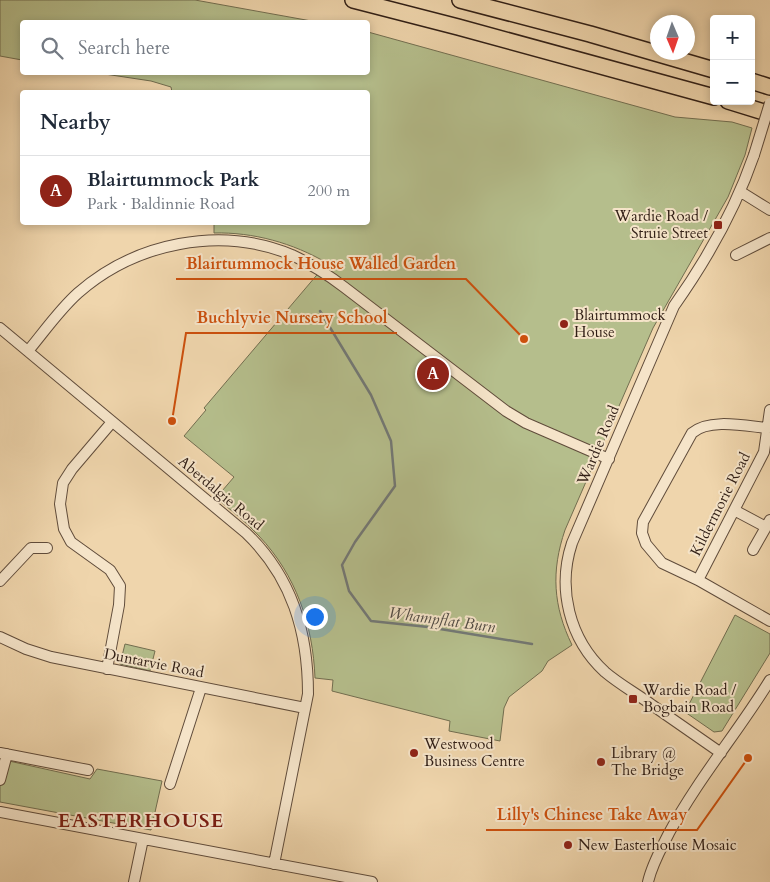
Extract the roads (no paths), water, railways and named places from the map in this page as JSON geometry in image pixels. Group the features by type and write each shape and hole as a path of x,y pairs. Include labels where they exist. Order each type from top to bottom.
{"highway":[{"path":"353,0 710,96"},
{"path":"460,0 710,69"},
{"path":"755,82 770,86"},
{"path":"741,105 770,114"}],"street":[{"name":"Wardie Road","path":"721,752 605,672 587,650 571,621 565,586 568,553 674,306 698,272 719,236 740,192 770,103"},
{"path":"740,192 770,210"},
{"path":"736,255 770,238"},
{"path":"28,351 77,294 98,278 126,262 156,249 180,244 206,241 242,243 278,250 317,268 344,286 506,412 526,423 608,459"},
{"name":"Aberdalgie Road","path":"0,328 246,533 262,549 287,588 303,634 308,694 274,864"},
{"name":"Kildermorie Road","path":"698,580 734,510 767,453 770,410"},
{"path":"107,669 119,605 120,586 110,570 71,542 64,529 60,504 63,483 72,469 112,422"},
{"path":"768,428 715,424 696,429 688,436 643,522 642,534 646,544 662,563 698,580 770,621"},
{"path":"734,510 768,524 753,550"},
{"path":"0,581 32,548 46,548"},
{"name":"Duntarvie Road","path":"0,637 26,650 107,669 305,708"},
{"path":"648,882 651,868 690,796 770,680"},
{"path":"170,784 201,688"},
{"path":"0,780 4,753 88,770"},
{"path":"0,812 372,882"},
{"path":"134,882 143,839"}],"waterway":[{"name":"Whampflat Burn","path":"320,311 371,395 391,441 395,486 355,542 342,565 349,591 371,621 428,627 532,644"}],"place":[{"name":"Wardie Road / Struie Street","path":"718,225"},
{"name":"Blairtummock House","path":"564,324"},
{"name":"Blairtummock House Walled Garden","path":"524,339"},
{"name":"Blairtummock Park","path":"433,374"},
{"name":"Buchlyvie Nursery School","path":"172,421"},
{"name":"Wardie Road / Bogbain Road","path":"633,699"},
{"name":"Westwood Business Centre","path":"414,753"},
{"name":"Lilly's Chinese Take Away","path":"748,758"},
{"name":"Library @ The Bridge","path":"601,762"},
{"name":"New Easterhouse Mosaic","path":"568,845"}],"district":[{"name":"EASTERHOUSE","path":"141,820"}]}
